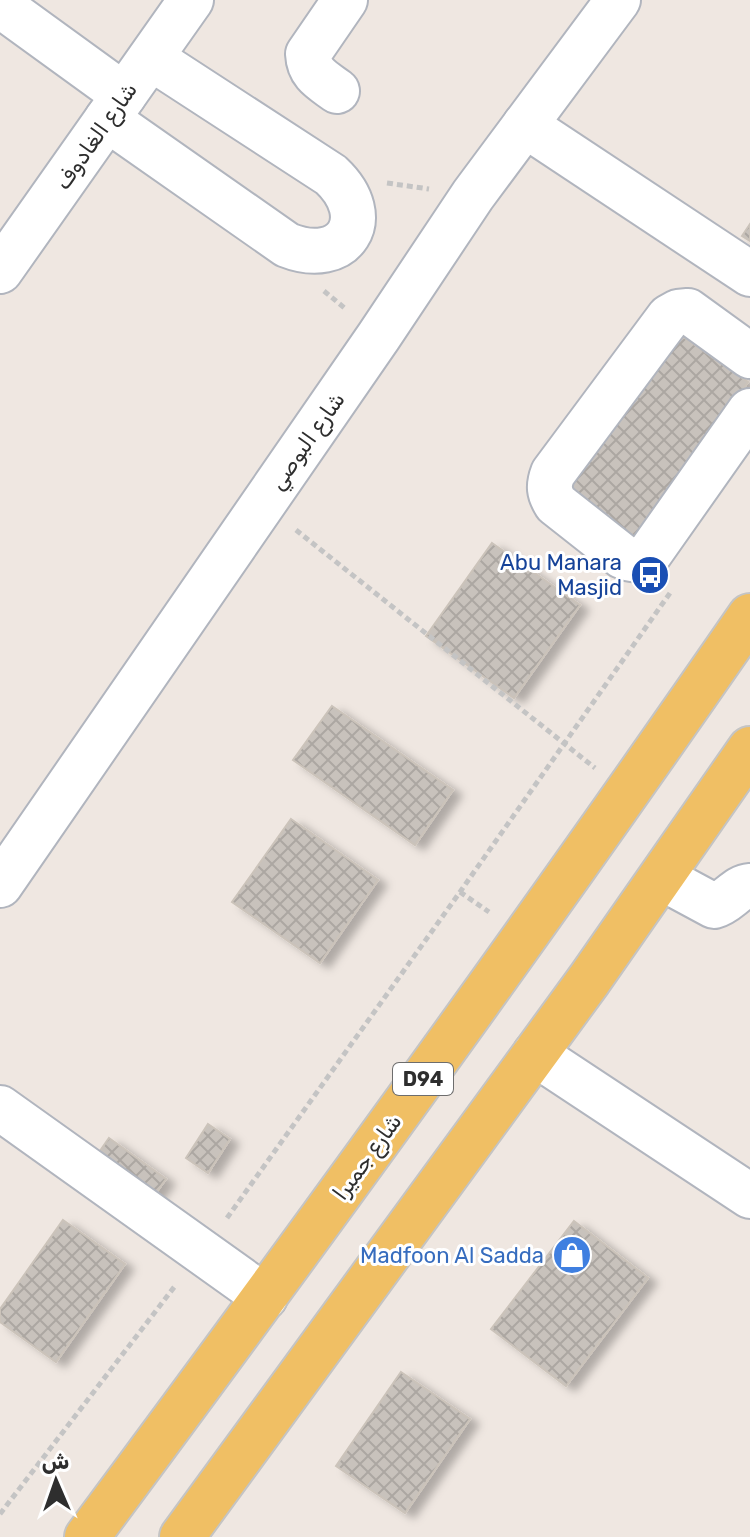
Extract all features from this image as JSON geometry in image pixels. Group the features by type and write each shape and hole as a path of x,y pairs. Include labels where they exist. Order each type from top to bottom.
{"main road":[{"name":"شارع جميرا","path":"87,1537 265,1297 627,793 750,616"},
{"path":"182,1537 662,878 750,749"}],"street":[{"name":"شارع الغادوف","path":"0,271 191,0"},
{"path":"337,91 314,74 308,65 308,54 345,0"},
{"name":"شارع البوصي","path":"0,885 473,195 618,0"},
{"path":"0,5 116,107 287,245 320,253 336,247 348,235 354,219 352,201 331,175 151,58"},
{"path":"525,125 750,274"},
{"path":"750,356 688,311 669,317 553,473 549,484 550,495 556,504 622,556 642,559 650,553 750,411"},
{"path":"662,878 714,906 724,904 737,890 750,886"},
{"path":"535,1054 750,1196"},
{"path":"0,1108 265,1297"}],"path":[{"path":"331,175 473,195"},
{"path":"264,504 627,793"},
{"path":"0,1514 201,1253 670,592"}],"building":[{"path":"750,224 750,241 742,236"},
{"path":"679,334 748,382 633,544 564,496"},
{"path":"492,543 580,605 514,698 426,636"},
{"path":"332,706 453,790 415,845 293,760"},
{"path":"291,819 378,880 320,963 232,902"},
{"path":"208,1124 230,1139 208,1173 186,1158"},
{"path":"109,1138 166,1179 144,1209 88,1168"},
{"path":"63,1220 125,1264 56,1362 0,1322 0,1309"},
{"path":"574,1221 648,1278 566,1386 491,1329"},
{"path":"401,1372 470,1419 405,1513 336,1466"}],"place":[{"name":"Abu Manara Masjid","path":"650,575"},
{"name":"Madfoon Al Sadda","path":"572,1255"}]}
